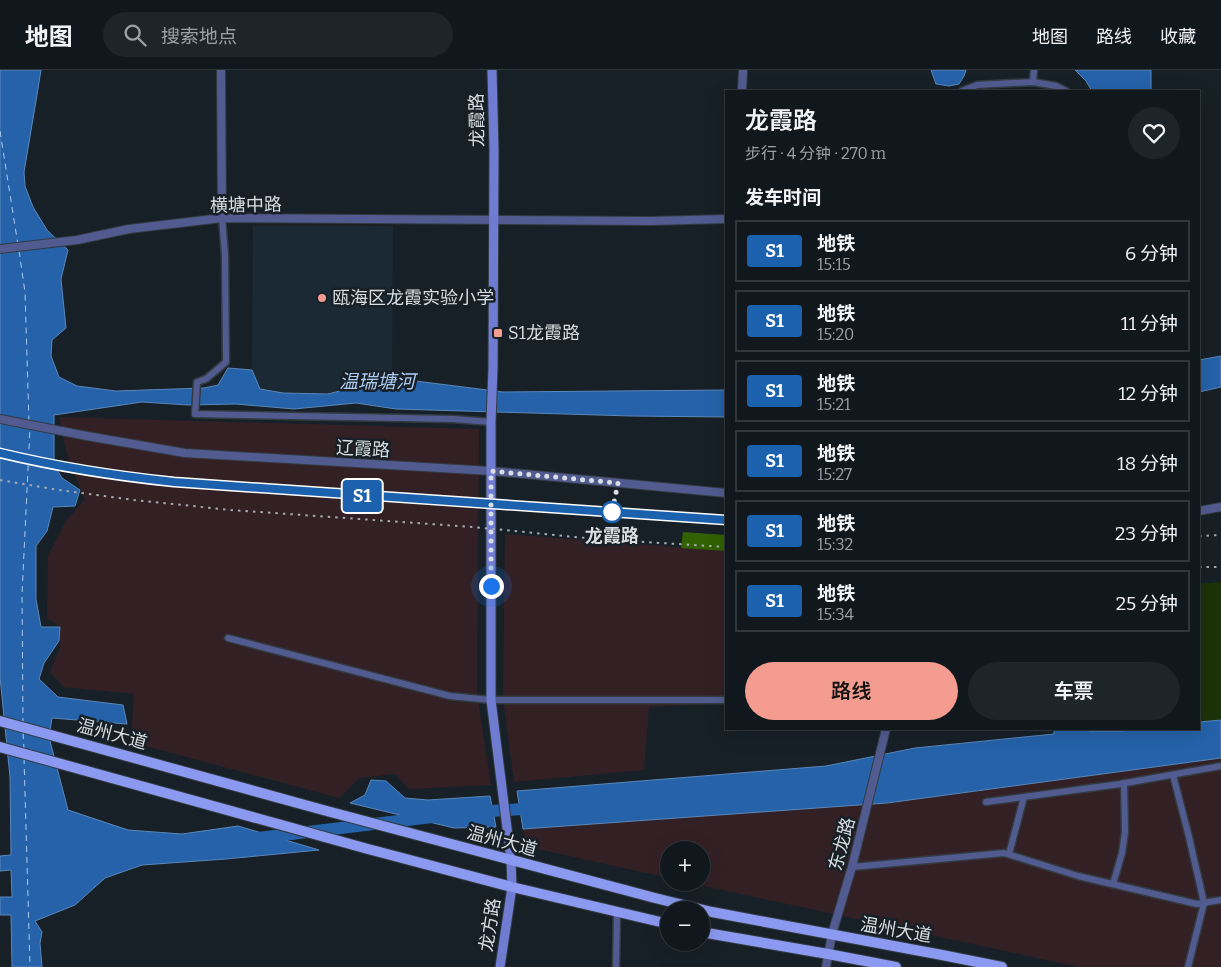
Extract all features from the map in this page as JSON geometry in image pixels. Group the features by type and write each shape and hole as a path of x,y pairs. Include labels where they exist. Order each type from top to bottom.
{"main road":[{"name":"龙霞路","path":"492,70 494,220 491,422 491,700 511,860 512,887"},
{"name":"温州大道","path":"0,721 323,810 712,912 942,954 1002,967"},
{"path":"0,746 368,849 512,887 660,922"},
{"name":"龙方路","path":"500,967 512,887"},
{"name":"温州大道","path":"710,934 896,967"}],"street":[{"path":"221,70 222,218 225,256 226,362 206,378 197,382 195,414 453,419 491,422"},
{"path":"742,90 743,70"},
{"path":"1033,82 1034,70"},
{"path":"964,90 977,85 1033,82 1056,86 1064,90"},
{"name":"横塘中路","path":"0,249 77,240 129,229 222,218 650,221 725,219"},
{"name":"辽霞路","path":"0,418 87,436 185,453 491,471 725,493"},
{"path":"1200,511 1221,507"},
{"path":"228,638 450,696 491,700 725,700"},
{"name":"东龙路","path":"826,967 832,934 852,867 886,730"},
{"path":"986,802 1124,783 1221,766"},
{"path":"1173,775 1204,903 1188,967"},
{"path":"1113,884 1122,853 1125,832 1124,783"},
{"path":"1009,854 1024,796"},
{"path":"852,867 1004,853 1078,876 1197,904 1221,900"},
{"path":"616,967 617,913"}],"shaded area":[{"name":"瓯海区龙霞实验小学","path":"253,226 393,226 392,378 328,394 283,393 260,389 252,370"},
{"path":"59,417 479,429 477,692 491,785 409,789 395,774 359,778 339,798 131,742 134,694 63,687 50,672 60,647 60,627 47,618 48,556 66,521 85,499 68,458"},
{"path":"505,534 725,551 725,703 649,707 644,770 514,782 503,699"},
{"path":"1221,758 1221,967 1079,967 710,887 710,841 660,841 660,876 533,848 526,841 523,829 887,803"}],"green space":[{"path":"683,532 725,535 725,551 681,548"},
{"path":"1221,582 1221,720 1200,722 1200,584"}],"water":[{"path":"0,70 41,70 24,172 25,186 33,207 47,230 68,250 61,279 66,328 52,340 51,356 59,377 77,386 116,391 204,388 218,385 228,368 252,370 260,389 283,393 328,394 392,378 503,392 725,390 725,417 396,409 356,403 294,409 236,404 188,405 142,402 54,415 54,465 62,478 80,490 75,506 53,507 47,531 36,546 36,599 41,627 60,627 59,641 44,663 39,679 58,697 123,705 127,724 52,718 49,737 68,810 128,830 182,834 238,826 319,850 142,865 105,878 75,905 35,921 42,932 40,943 42,967 12,967 11,915 0,915 0,897 12,897 11,870 0,871 0,856 11,855 10,777 0,677"},
{"path":"931,70 966,70 959,84 949,86 936,84"},
{"path":"1075,70 1151,70 1151,90 1091,90 1086,81"},
{"path":"1221,356 1221,387 1200,392 1200,360"},
{"path":"1221,720 1221,758 887,803 523,829 517,791 826,766 915,748 1054,734 1054,730 1200,730 1200,722"},
{"path":"371,780 386,781 405,798 428,800 490,796 496,827 454,828 350,803 365,795"}],"waterway":[{"path":"477,812 537,808"},
{"path":"258,838 432,817"}],"ferry route":[{"path":"0,131 18,245"},
{"path":"19,251 25,292 29,422"},
{"path":"23,724 22,594 30,428"},
{"path":"23,733 24,749"},
{"path":"24,758 30,967"}],"railway":[{"path":"0,453 87,471 174,482 725,520"},
{"path":"0,480 134,500 231,510 473,527 596,539 725,547"},
{"path":"1200,536 1221,535"},
{"path":"1200,567 1221,567"}],"metro line":[{"name":"S1","path":"0,453 90,472 138,479 288,491 725,520"}],"place":[{"name":"瓯海区龙霞实验小学","path":"322,298"},
{"name":"S1龙霞路","path":"498,333"},
{"name":"龙霞路","path":"612,512"}],"route":[{"path":"491,586 491,471 618,483 612,512"}],"water label":[{"name":"温瑞塘河","path":"377,381"}]}
